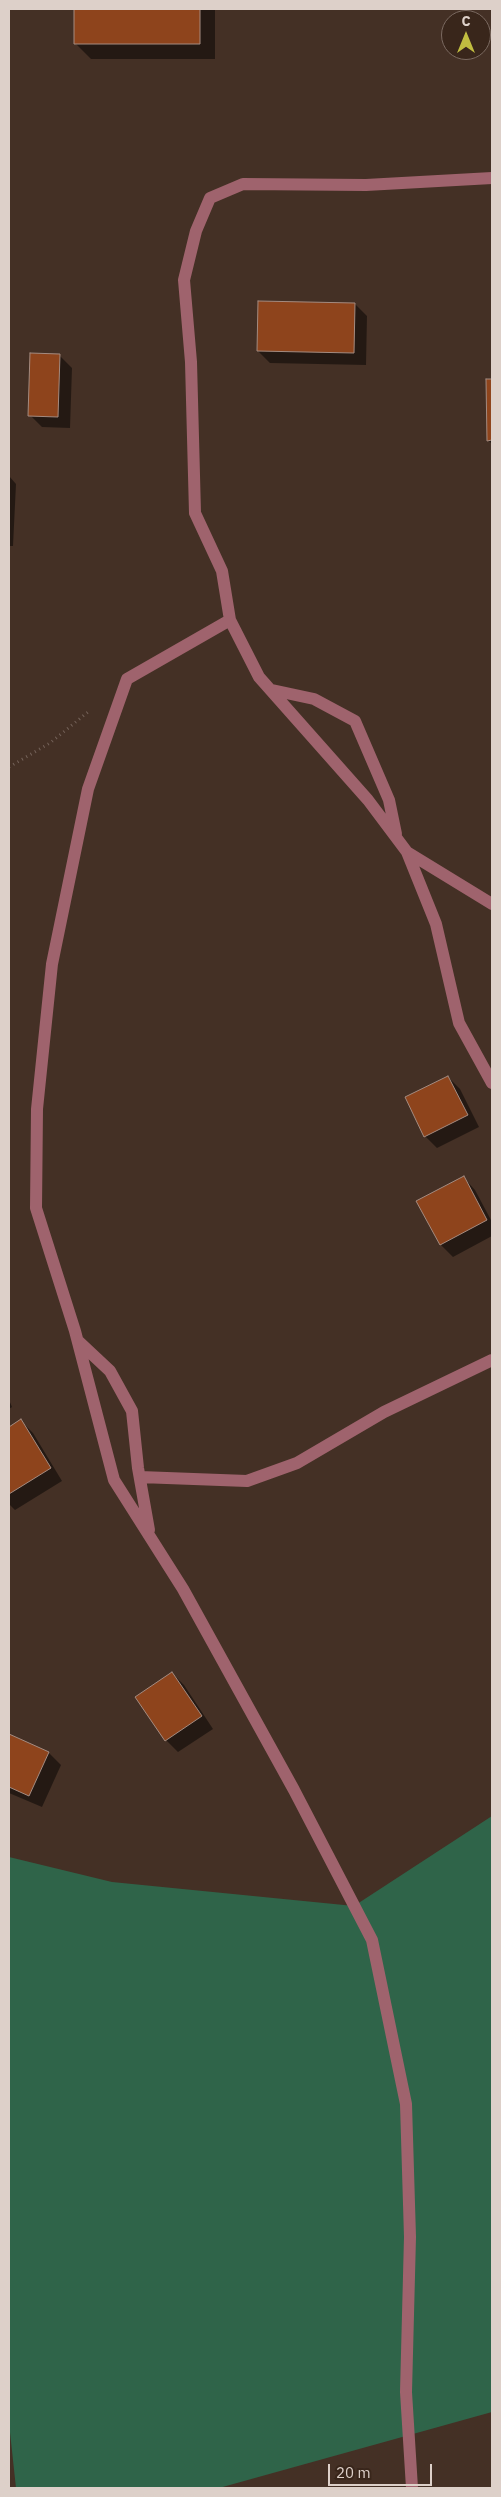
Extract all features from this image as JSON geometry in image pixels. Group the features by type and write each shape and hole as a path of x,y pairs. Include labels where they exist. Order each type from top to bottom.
{"lane":[{"path":"492,178 366,185 243,184 210,198 196,231 184,280 191,362 192,468 195,513 222,571 230,620 259,677 368,800 408,852 492,904"},
{"path":"230,620 127,680 88,789 52,964 37,1109 36,1208 77,1341 114,1480 184,1589 294,1790 372,1940 406,2104 410,2236 406,2392 412,2488"},
{"path":"272,690 314,699 355,721 388,800 396,838"},
{"path":"408,852 436,924 459,1023 492,1083"},
{"path":"77,1341 110,1371 132,1411 140,1477 151,1538"},
{"path":"140,1477 247,1481 297,1463 384,1412 492,1360"}],"path":[{"path":"9,767 50,742 89,711"}],"green space":[{"path":"492,1816 492,2412 219,2488 16,2488 9,2423 9,1857 112,1882 354,1906"}],"building":[{"path":"74,9 200,9 200,44 74,44"},
{"path":"258,301 355,303 354,353 257,351"},
{"path":"30,353 60,354 58,417 28,416"},
{"path":"486,379 492,379 492,440 487,441"},
{"path":"448,1076 468,1115 424,1137 405,1097"},
{"path":"464,1176 487,1220 440,1245 416,1201"},
{"path":"21,1419 51,1468 9,1494 9,1427"},
{"path":"172,1672 202,1716 165,1741 135,1697"},
{"path":"9,1734 49,1752 29,1796 9,1787"}]}
